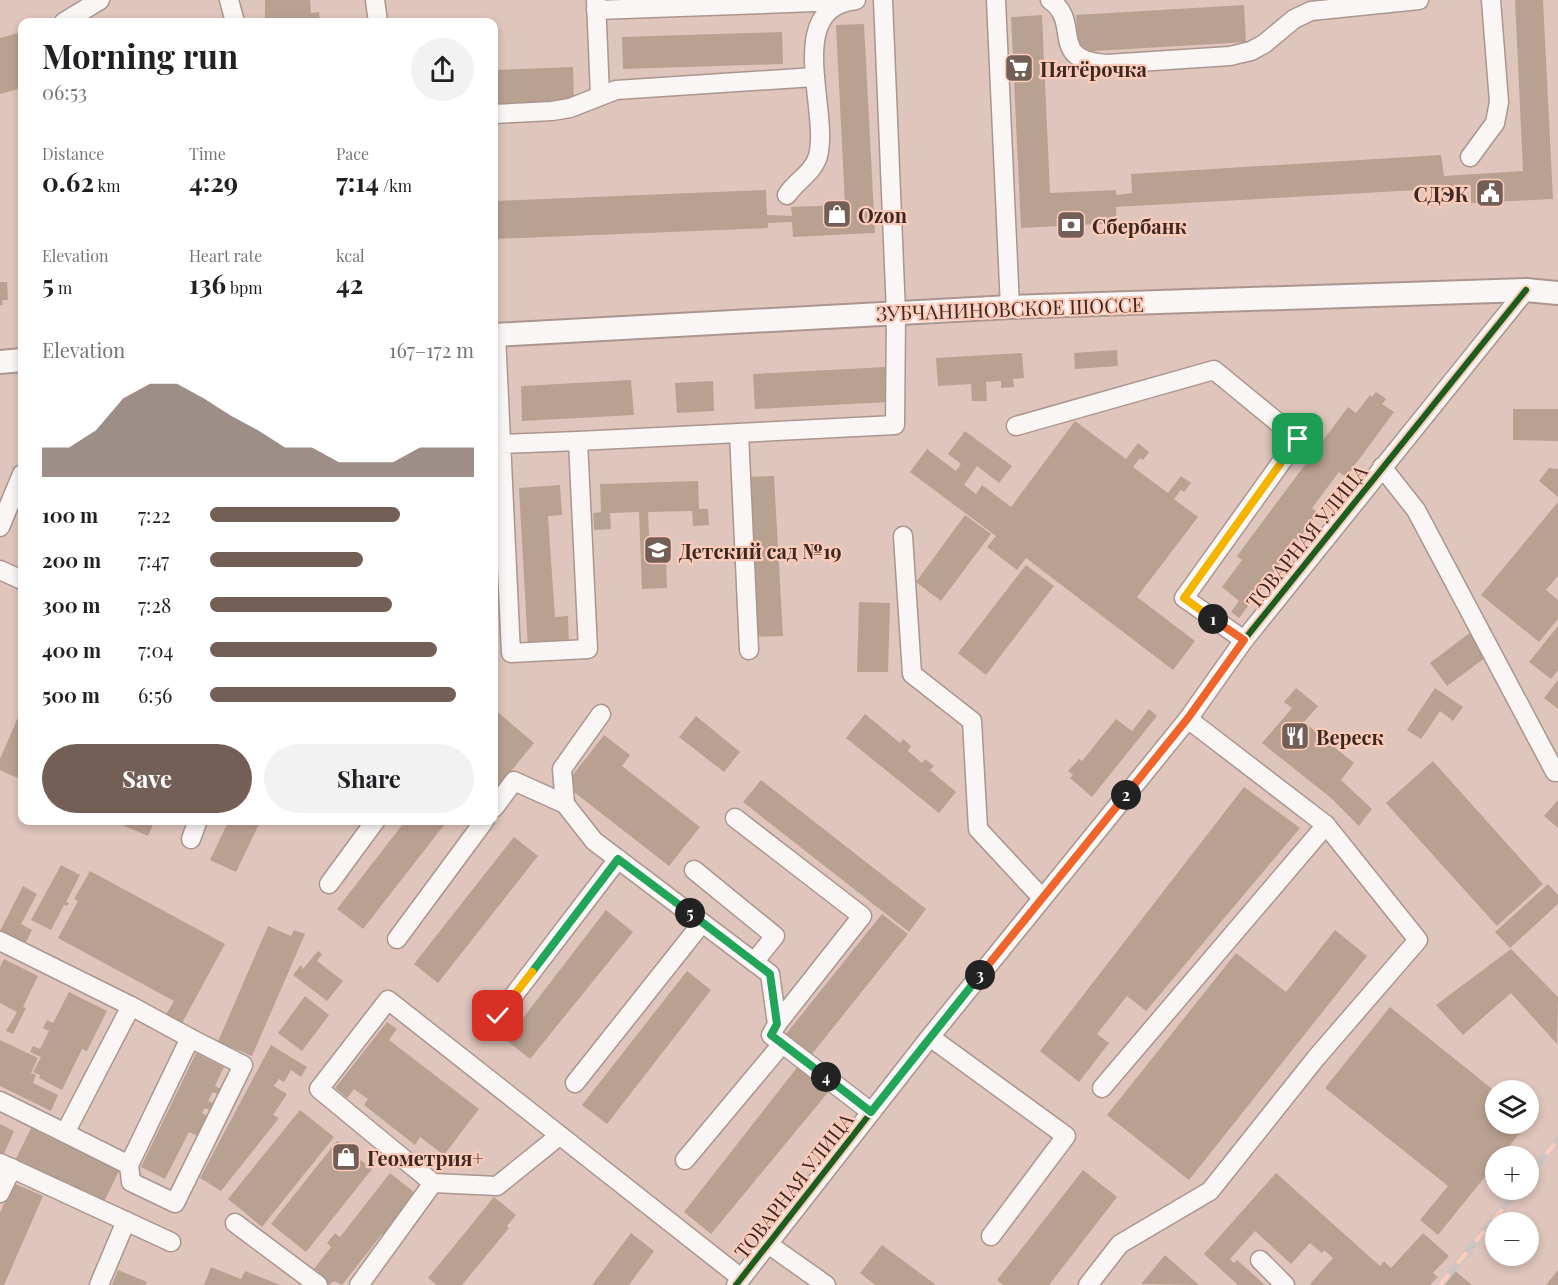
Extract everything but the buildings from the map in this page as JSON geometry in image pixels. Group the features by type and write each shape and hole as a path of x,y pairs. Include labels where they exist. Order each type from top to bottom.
{"main road":[{"name":"ЗУБЧАНИНОВСКОЕ ШОССЕ","path":"1526,290 1558,275"},
{"name":"ЗУБЧАНИНОВСКОЕ ШОССЕ","path":"498,335 1010,307 1526,290 1558,293"},
{"path":"0,362 18,360"}],"street":[{"path":"71,18 100,0"},
{"path":"229,0 234,18"},
{"path":"375,0 377,18"},
{"path":"498,445 895,425 896,313 883,0"},
{"path":"996,0 1010,307"},
{"path":"1050,0 1058,5 1070,49 1080,60 1107,64 1230,56 1251,51 1264,44 1294,19 1311,11 1419,0"},
{"path":"1470,158 1495,123 1499,102 1491,0"},
{"path":"600,95 596,5 850,1"},
{"path":"787,195 812,168 818,156 821,128 813,68 816,35 823,15 832,6 850,1"},
{"path":"498,114 570,108 600,95 631,88 815,77"},
{"name":"ТОВАРНАЯ УЛИЦА","path":"739,1282 930,1037 1188,718 1244,640 1526,290"},
{"path":"1016,426 1214,370 1298,439 1184,598 1244,640"},
{"path":"739,433 749,650"},
{"path":"498,459 512,653 588,649 578,441"},
{"path":"1382,467 1416,510 1555,772 1558,768"},
{"path":"0,527 18,484"},
{"path":"903,536 912,674 972,720 978,829 1042,898"},
{"path":"0,570 18,578"},
{"path":"565,804 562,769 601,714"},
{"path":"1088,1285 1120,1244 1210,1191 1316,1058 1418,940 1326,825 1188,718"},
{"path":"498,795 514,781 565,804 594,841 770,974 777,1024"},
{"path":"735,818 861,916 777,1024 771,1035 871,1112"},
{"path":"191,839 196,825"},
{"path":"329,885 372,825"},
{"path":"397,939 481,825"},
{"path":"1102,1088 1326,825"},
{"path":"498,1016 618,859"},
{"path":"693,870 775,936 754,962"},
{"path":"575,1083 702,923"},
{"path":"0,941 243,1065 176,1203 130,1182 129,1165 190,1038"},
{"path":"559,1136 497,1186 433,1183 320,1089 388,1000 559,1136 739,1282"},
{"path":"65,1134 131,1006"},
{"path":"930,1037 1066,1136 991,1236"},
{"path":"685,1160 782,1044"},
{"path":"0,1101 129,1165"},
{"path":"0,1193 6,1166 171,1242"},
{"path":"359,1285 433,1183"},
{"path":"99,1285 126,1221"},
{"path":"235,1223 318,1285"},
{"path":"768,1244 826,1285"},
{"path":"1260,1260 1285,1285"}],"railway":[{"path":"1539,1163 1558,1140"},
{"path":"1440,1285 1510,1200"}],"cycle path":[{"path":"736,1285 930,1037 1188,719 1244,640 1526,290"}],"place":[{"name":"Пятёрочка","path":"1019,68"},
{"name":"СДЭК","path":"1490,193"},
{"name":"Ozon","path":"837,214"},
{"name":"Сбербанк","path":"1071,225"},
{"name":"Детский сад №19","path":"658,550"},
{"name":"Вереск","path":"1295,736"},
{"name":"Геометрия+","path":"346,1157"}],"route":[{"path":"498,1016 618,859 770,974 777,1024 771,1035 871,1112 1188,718 1244,640 1184,598 1298,439"}]}
